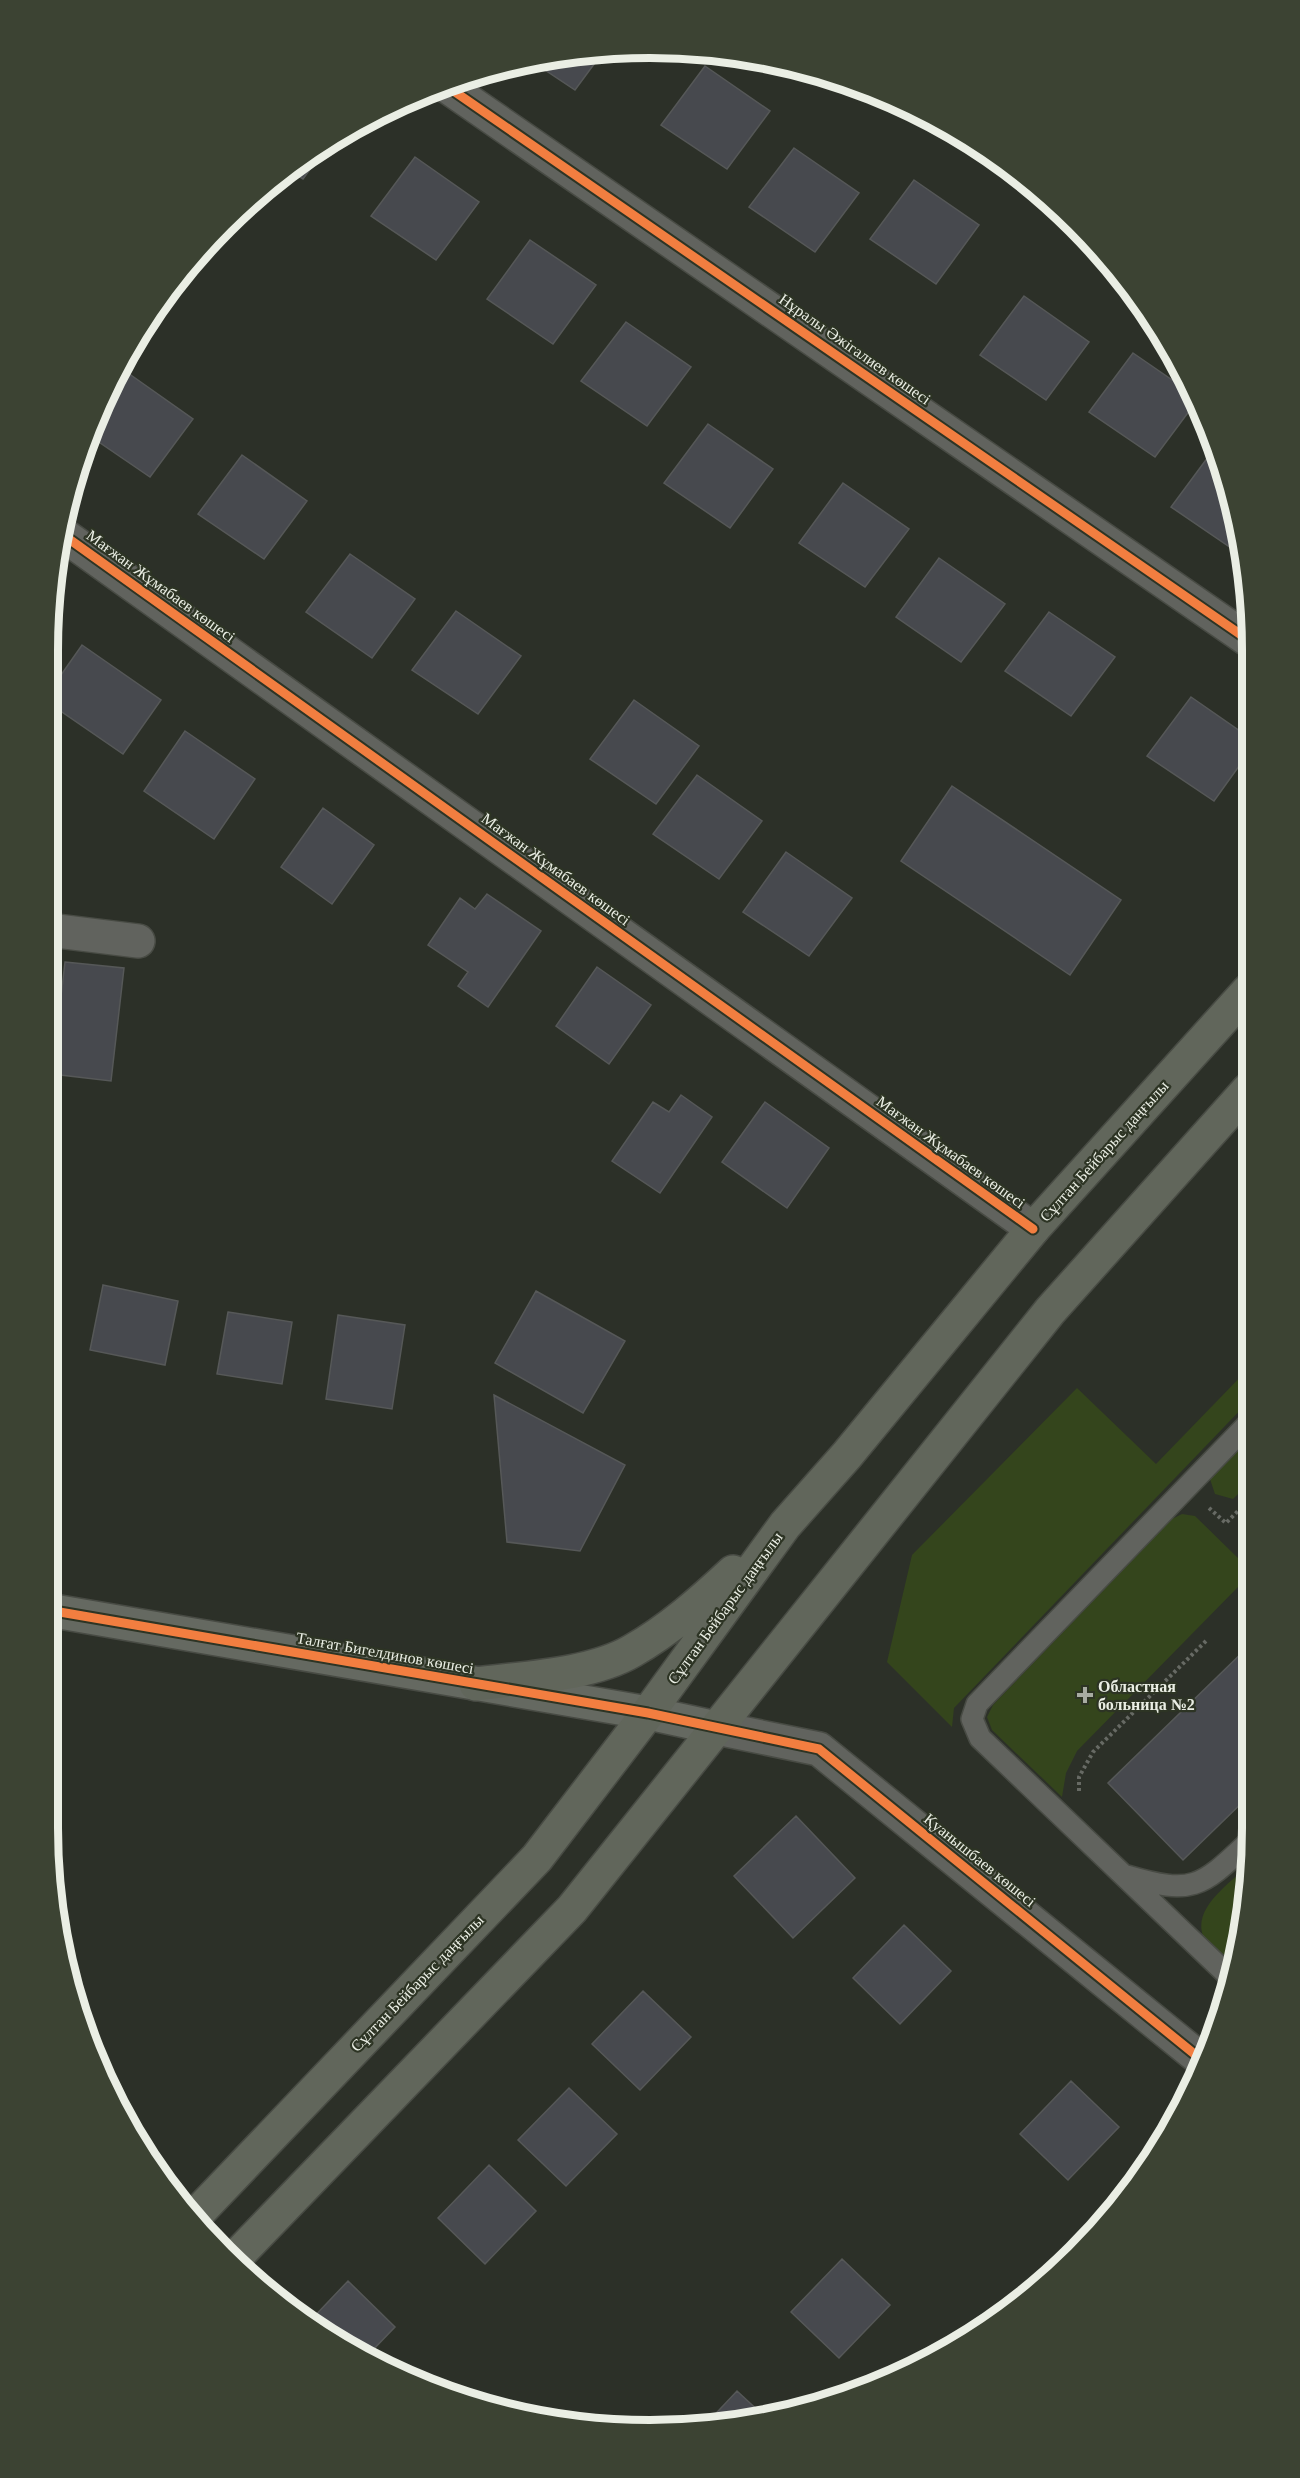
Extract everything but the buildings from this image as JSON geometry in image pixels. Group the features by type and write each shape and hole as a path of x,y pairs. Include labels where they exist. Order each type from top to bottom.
{"main road":[{"name":"Сұлтан Бейбарыс даңғылы","path":"200,2211 537,1858 648,1713 786,1525 848,1455 1033,1229 1242,998"},
{"path":"240,2253 572,1909 1050,1311 1242,1097"},
{"path":"476,1684 576,1671 631,1652 690,1612 786,1525"}],"street":[{"name":"Нұралы Әжiгалиев көшесi","path":"455,92 1241,635"},
{"name":"Мағжан Жұмабаев көшесі","path":"69,539 1033,1229"},
{"path":"58,931 138,941"},
{"name":"Талғат Бигелдинов көшесі","path":"58,1612 648,1713 717,1728"},
{"name":"Қуанышбаев көшесі","path":"717,1728 819,1749 1196,2055"}],"lane":[{"path":"1223,1971 980,1738 972,1719 977,1704 1242,1430"},
{"path":"1124,1875 1175,1886 1198,1885 1216,1873 1241,1850"}],"path":[{"path":"1187,1488 1226,1523 1242,1507"},
{"path":"1093,1846 1079,1810 1079,1777 1093,1752 1207,1640"}],"green space":[{"path":"1242,1375 1242,1408 954,1708 952,1727 887,1662 912,1555 1077,1388 1156,1464"},
{"path":"1242,1446 1242,1490 1233,1499 1215,1494 1210,1479"},
{"path":"1182,1514 1195,1516 1239,1559 1242,1573 1239,1586 1077,1751 1066,1773 1062,1797 992,1730 987,1717 993,1705 1172,1519"},
{"path":"1239,1874 1226,1961 1206,1942 1201,1927 1208,1906"}],"cycle path":[{"path":"455,92 1241,635"},
{"path":"69,539 1033,1229"},
{"path":"58,1612 648,1713 819,1749 1196,2055"}],"place":[{"name":"Областная больница №2","path":"1085,1695"}]}
